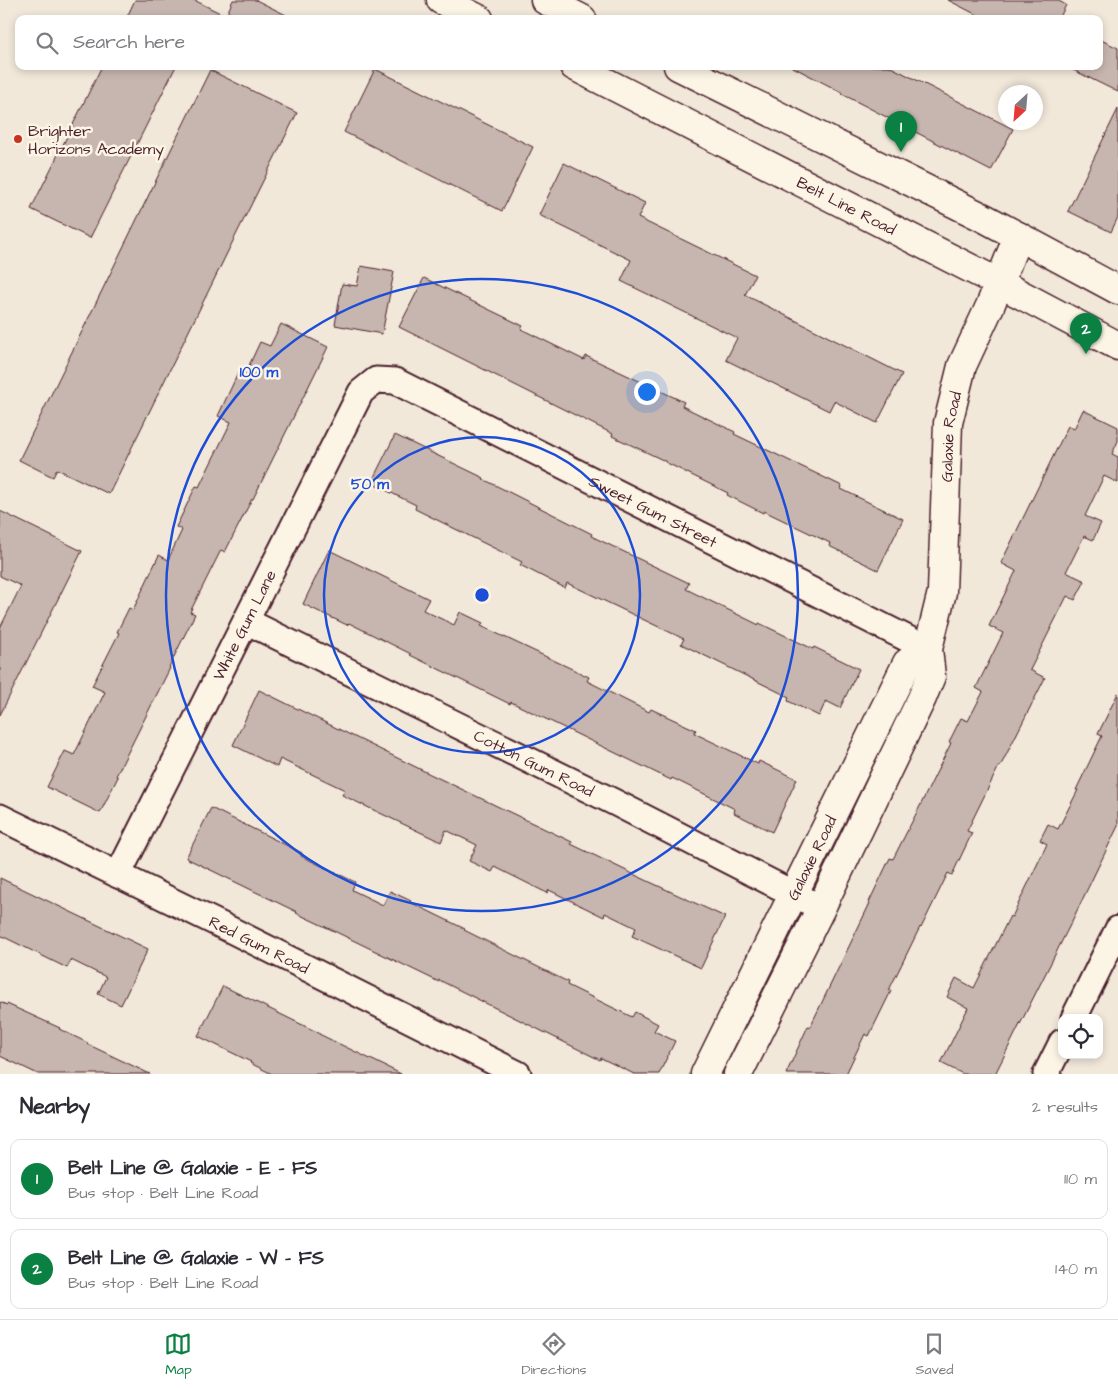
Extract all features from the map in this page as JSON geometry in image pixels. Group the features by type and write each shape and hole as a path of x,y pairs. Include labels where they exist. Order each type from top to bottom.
{"street":[{"path":"441,0 471,15"},
{"path":"545,0 574,15"},
{"name":"Belt Line Road","path":"582,70 999,283 1118,346"},
{"path":"686,70 1018,236 1118,290"},
{"name":"Galaxie Road","path":"738,1074 821,908 922,698 930,676 928,649 942,592 948,423 962,366 984,319 1018,236"},
{"name":"Sweet Gum Street","path":"376,380 395,381 928,649"},
{"name":"White Gum Lane","path":"118,875 361,392 376,380"},
{"name":"Cotton Gum Road","path":"246,621 623,806 821,908"},
{"name":"Galaxie Road","path":"705,1074 907,663 928,649"},
{"name":"Red Gum Road","path":"0,817 518,1074"},
{"path":"1076,1014 1118,929"},
{"path":"1046,1074 1058,1050"}],"building":[{"path":"135,0 194,0 224,15 128,15"},
{"path":"233,0 256,0 286,15 226,15"},
{"path":"948,0 1057,0 1066,5 1061,15 977,15"},
{"path":"1103,41 1118,48 1118,92 1073,70 1103,70"},
{"path":"100,70 174,70 90,238 31,209"},
{"path":"210,70 297,113 109,494 57,469 53,477 19,460"},
{"path":"375,70 377,70 533,147 502,211 344,132"},
{"path":"799,70 897,70 998,121 998,130 1012,130 991,171"},
{"path":"1118,109 1118,217 1111,232 1068,211"},
{"path":"564,163 645,203 638,218 755,275 745,295 902,374 877,423 834,401 829,411 726,360 737,338 621,281 631,260 539,215"},
{"path":"361,266 394,272 382,334 335,325 342,284 357,286"},
{"path":"424,278 523,326 521,329 584,360 586,356 684,402 682,406 735,432 734,434 842,486 841,489 903,519 878,570 829,546 830,543 727,495 728,493 612,436 613,434 399,327"},
{"path":"281,324 328,347 253,499 225,552 221,550 190,612 195,614 116,776 118,777 100,813 47,787 65,751 74,755 105,692 92,686 119,633 117,632 129,608 133,610 159,555 168,560 182,530 176,527 196,486 199,487 231,422 218,416 239,371 245,374 260,342 270,346"},
{"path":"1083,410 1118,427 1118,441 1112,454 1118,457 1118,483 1104,476 1085,516 1101,523 1093,540 1084,536 1066,572 1085,581 1075,600 1067,596 1030,670 1045,678 967,831 972,833 952,875 948,873 889,990 891,991 869,1036 865,1034 846,1074 786,1074 870,903 890,858 893,859 951,743 949,742 961,718 968,721 983,692 976,688 1003,633 989,626 1016,571 1001,563 1068,426 1074,429"},
{"path":"395,435 484,478 592,534 591,536 689,583 686,589 759,625 759,623 813,649 814,647 859,669 840,708 826,701 819,716 788,701 789,697 681,644 684,639 567,583 565,588 520,565 522,562 415,509 416,505 371,483"},
{"path":"0,511 82,551 0,715 0,628 21,586 0,576"},
{"path":"329,550 429,599 423,610 454,625 460,612 483,623 481,626 589,677 587,681 649,712 651,709 696,730 694,733 758,764 759,761 797,779 772,832 734,813 735,809 672,778 671,780 511,702 510,704 349,623 347,625 303,604"},
{"path":"259,690 572,842 571,844 725,917 701,968 632,936 636,928 605,913 604,917 549,890 547,893 495,867 492,872 469,861 477,845 446,830 441,842 342,795 345,790 280,759 277,767 233,745"},
{"path":"1118,693 1118,826 995,1074 963,1074 941,1063 968,1008 947,997 956,978 974,988 1010,916 1012,917 1047,844 1040,840 1048,824 1058,829 1078,790 1076,790 1102,736 1098,734"},
{"path":"211,808 302,853 301,856 355,882 352,890 383,905 390,891 568,982 567,985 632,1017 635,1012 658,1024 654,1031 675,1041 659,1074 634,1074 601,1058 600,1060 186,858"},
{"path":"0,878 148,949 121,1005 98,994 106,977 71,960 67,968 0,935"},
{"path":"223,986 401,1074 272,1074 198,1036"},
{"path":"0,1002 60,1028 87,1044 150,1074 38,1074 0,1056"}],"place":[{"name":"Brighter Horizons Academy","path":"18,139"},
{"name":"Belt Line @ Galaxie - E - FS","path":"901,152"},
{"name":"Belt Line @ Galaxie - W - FS","path":"1086,354"}]}
